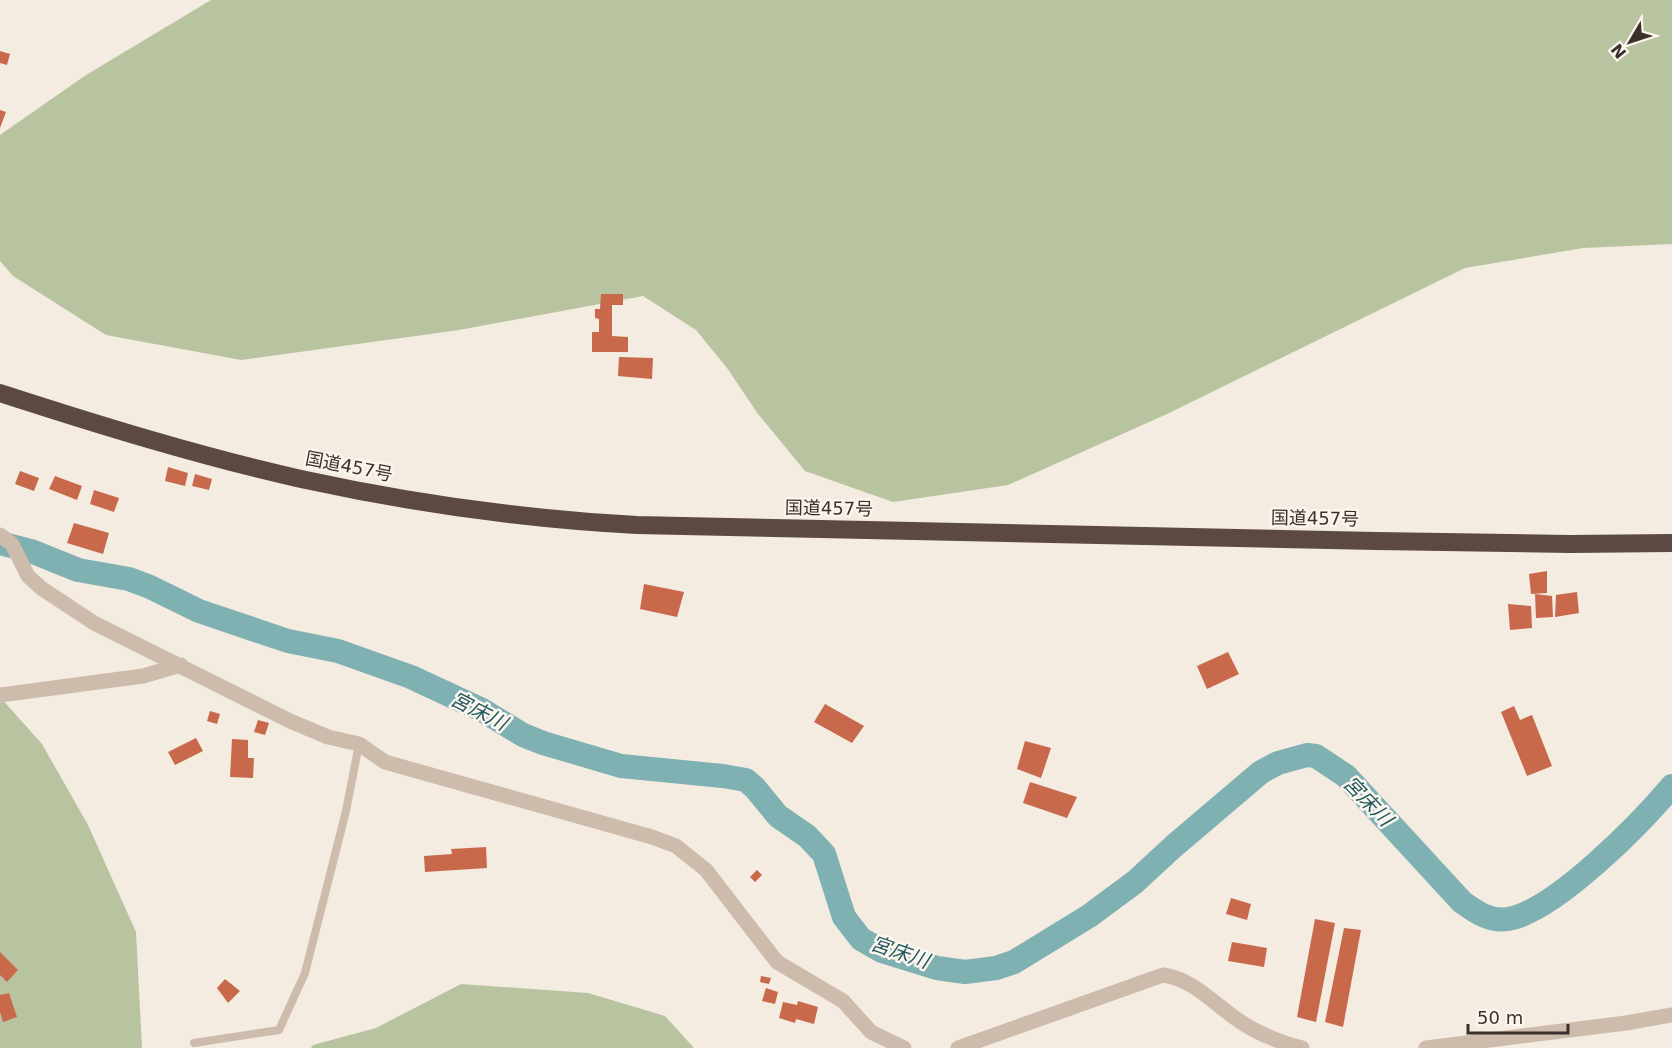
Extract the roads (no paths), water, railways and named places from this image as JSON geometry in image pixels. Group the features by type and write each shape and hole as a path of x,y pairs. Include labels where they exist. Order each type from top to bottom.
{"highway":[{"name":"国道457号","path":"0,393 99,425 301,479 466,509 560,521 637,525 1365,540 1570,544 1672,543"}],"street":[{"path":"6,540 28,576 41,588 94,623 290,721 328,737 359,744 385,762 652,837 676,846 714,877 777,963 843,1001 871,1032 904,1048"},
{"path":"0,695 143,676 181,665"},
{"path":"958,1048 1163,975 1195,987 1271,1039 1302,1048"},
{"path":"1426,1048 1626,1023 1672,1015"}],"lane":[{"path":"194,1043 279,1030 305,973 346,811 359,744"}],"waterway":[{"name":"宮床川","path":"0,543 31,551 78,570 129,579 199,611 288,641 338,651 411,677 482,710 523,735 543,743 621,766 746,780 778,816 807,836 824,854 844,917 861,939 882,951 937,968 965,972 996,968 1014,962 1089,916 1135,882 1261,772 1278,763 1307,755 1316,756 1346,776 1462,902 1478,913 1501,920 1527,913 1572,883 1619,842 1672,786"}]}
